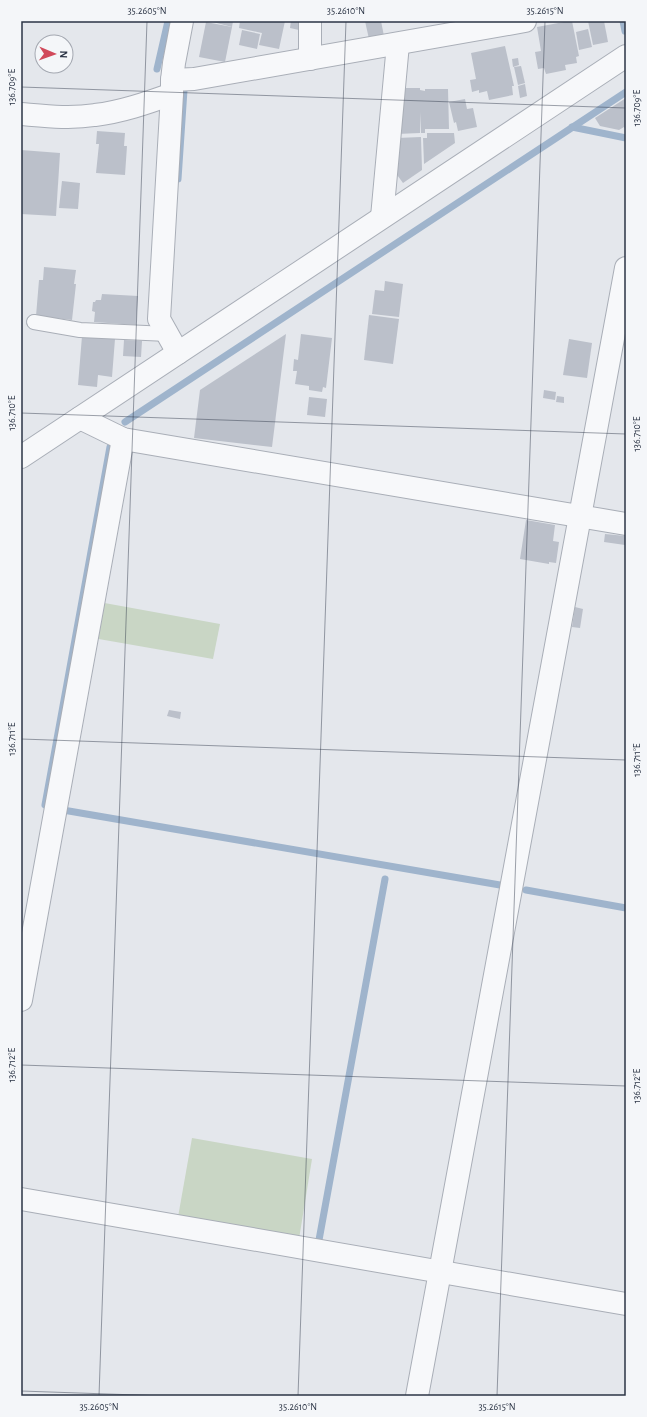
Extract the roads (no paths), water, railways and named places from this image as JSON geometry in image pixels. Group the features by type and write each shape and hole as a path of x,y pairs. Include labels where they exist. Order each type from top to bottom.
{"street":[{"path":"178,353 159,319 172,87 182,21"},
{"path":"310,21 310,59"},
{"path":"21,114 67,117 95,115 146,104 172,87 194,79 398,44 424,30 525,21"},
{"path":"382,217 398,44"},
{"path":"21,458 626,56"},
{"path":"417,1396 626,268"},
{"path":"80,418 122,439 626,524"},
{"path":"21,1000 122,439"},
{"path":"21,1199 626,1304"}],"lane":[{"path":"34,322 80,330 168,334"}],"waterway":[{"path":"157,69 168,21"},
{"path":"623,21 625,31"},
{"path":"178,179 184,90"},
{"path":"125,422 626,92"},
{"path":"572,127 626,138"},
{"path":"45,805 110,447"},
{"path":"63,810 500,885"},
{"path":"319,1240 385,879"},
{"path":"526,890 626,908"}]}
